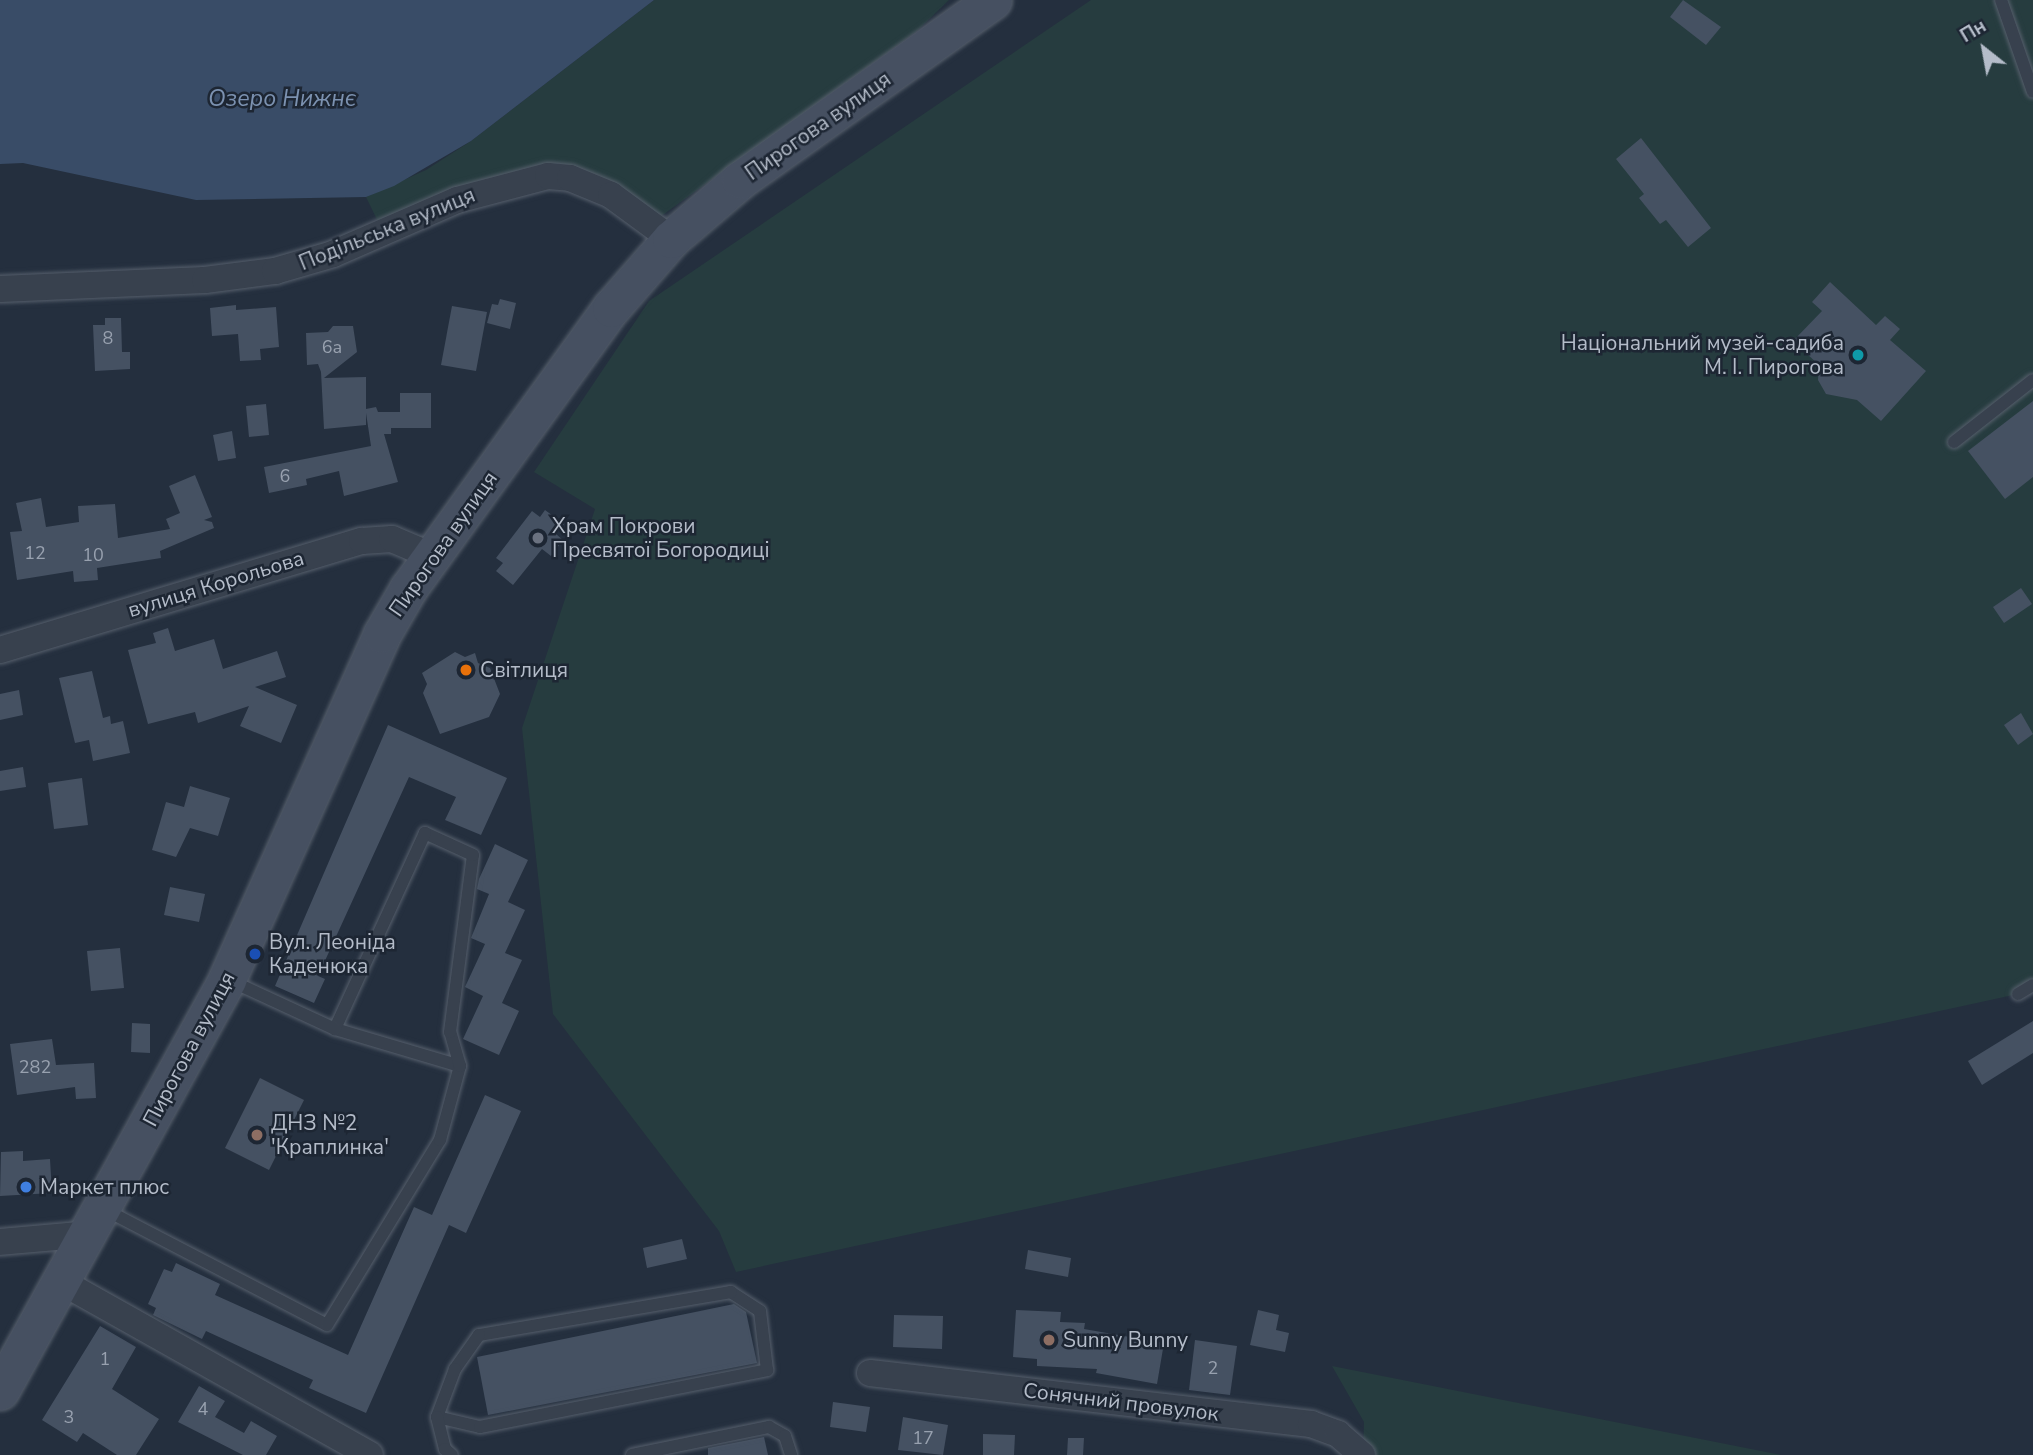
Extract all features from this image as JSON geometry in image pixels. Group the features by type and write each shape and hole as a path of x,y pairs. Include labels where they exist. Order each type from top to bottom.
{"street":[{"name":"Пирогова вулиця","path":"0,1391 227,979 382,634 432,556 611,308 671,239 740,180 993,0"},
{"name":"Подільська вулиця","path":"0,289 205,280 275,271 333,254 457,200 548,176 570,178 611,195 671,239"},
{"name":"вулиця Корольова","path":"0,650 362,541 393,539 432,556"},
{"path":"0,1242 96,1221"},
{"path":"62,1282 370,1455"},
{"name":"Сонячний провулок","path":"870,1373 1311,1424 1338,1434 1362,1455"}],"lane":[{"path":"2001,0 2033,92"},
{"path":"1954,442 2033,380"},
{"path":"96,1221 327,1325 440,1140 460,1066 450,1032 473,855 425,833 335,1029"},
{"path":"227,979 335,1029 460,1066"},
{"path":"2018,994 2033,985"},
{"path":"437,1418 480,1427 767,1370 760,1311 731,1292 479,1335 456,1369 437,1418 445,1448 452,1455"},
{"path":"632,1455 769,1427 785,1436 791,1455"}],"green space":[{"path":"654,0 949,0 917,31 653,222 570,178 383,232 366,197 426,170 471,141"},
{"path":"1091,0 2033,0 2033,985 2018,994 736,1272 719,1231 553,1014 522,728 595,509 534,472 649,301"},
{"path":"1332,1366 1781,1455 1363,1455 1364,1422"}],"water":[{"name":"Озеро Нижнє","path":"0,0 654,0 471,141 394,186 366,197 196,200 23,163 0,164"}],"building":[{"path":"1683,0 1721,27 1706,45 1670,17"},
{"path":"1641,138 1711,228 1688,247 1666,220 1660,224 1639,198 1644,194 1616,159"},
{"name":"Національний музей-садиба М. І. Пирогова","path":"1830,282 1876,325 1885,316 1900,329 1890,340 1926,371 1881,421 1857,400 1826,394 1818,380 1819,365 1793,341 1822,311 1812,302"},
{"path":"500,299 516,303 510,329 487,323 492,304 498,305"},
{"path":"236,305 236,310 276,307 279,347 260,349 261,360 240,361 238,334 212,336 210,308"},
{"path":"452,306 487,312 476,371 441,365"},
{"path":"105,318 121,318 122,352 130,352 130,369 95,371 93,325 105,325"},
{"path":"333,326 353,326 357,352 324,378 366,377 366,409 376,407 378,412 400,412 400,393 431,393 431,428 391,428 391,434 384,434 398,482 344,496 339,471 306,479 307,485 269,493 264,467 371,446 366,413 366,425 324,429 321,372 318,364 307,365 306,333 328,332"},
{"path":"2033,401 2033,477 2005,499 1968,451"},
{"path":"266,404 269,435 249,437 246,406"},
{"path":"232,431 236,458 218,461 213,435"},
{"path":"195,475 212,517 204,520 212,522 214,528 160,551 161,558 97,568 98,580 74,582 73,571 17,580 10,532 22,531 16,503 41,498 46,527 79,522 78,506 115,504 118,538 170,529 166,519 180,513 169,486"},
{"path":"545,510 564,524 556,534 563,540 551,556 542,549 513,585 496,571 503,563 496,558 532,511 540,517"},
{"path":"2021,588 2032,604 2004,623 1993,607"},
{"path":"168,628 175,651 214,639 223,669 277,651 286,677 255,687 297,705 281,743 240,726 249,706 198,723 195,712 148,724 128,650 156,643 153,633"},
{"path":"455,652 465,657 475,653 478,663 490,668 500,694 489,717 440,734 423,693 427,684 422,673"},
{"path":"92,671 103,718 110,716 111,724 123,721 130,753 93,761 89,740 75,743 59,678"},
{"path":"19,690 23,715 0,720 0,694"},
{"path":"2021,713 2033,734 2018,745 2004,725"},
{"path":"388,725 507,778 481,835 445,820 456,797 409,777 318,976 325,979 314,1003 275,986"},
{"path":"23,767 26,787 0,791 0,771"},
{"path":"82,778 88,825 54,829 48,783"},
{"path":"190,786 230,798 218,836 190,828 176,857 152,850 166,802 184,807"},
{"path":"495,844 528,860 508,902 525,910 505,953 522,960 502,1003 519,1011 499,1055 463,1039 483,996 465,987 485,944 471,938 489,894 477,889 479,879"},
{"path":"170,887 205,894 199,922 164,915"},
{"path":"120,948 124,988 91,991 87,951"},
{"path":"2033,1021 2033,1053 1982,1085 1968,1061"},
{"path":"132,1023 150,1024 150,1053 131,1052"},
{"path":"52,1039 56,1065 94,1063 96,1098 76,1099 75,1087 17,1095 10,1044"},
{"path":"260,1078 304,1100 269,1170 225,1148"},
{"path":"485,1095 521,1111 466,1233 449,1225 366,1413 309,1388 313,1380 206,1331 202,1339 153,1315 156,1308 148,1304 164,1269 172,1272 176,1263 220,1284 215,1295 348,1355 414,1207 432,1215"},
{"path":"23,1151 23,1161 50,1159 52,1193 0,1196 1,1152"},
{"path":"682,1239 687,1259 647,1268 643,1248"},
{"path":"1028,1250 1071,1258 1068,1277 1025,1269"},
{"path":"734,1304 746,1312 757,1363 488,1415 477,1357"},
{"path":"1016,1310 1061,1312 1060,1322 1085,1323 1084,1329 1164,1343 1157,1384 1096,1373 1097,1369 1037,1366 1037,1359 1013,1357"},
{"path":"1258,1310 1279,1315 1276,1330 1289,1333 1285,1352 1250,1345"},
{"path":"894,1315 943,1316 942,1349 893,1347"},
{"path":"100,1326 136,1347 112,1389 159,1419 136,1455 117,1455 83,1433 77,1442 42,1420"},
{"path":"1195,1340 1237,1346 1230,1395 1189,1390"},
{"path":"199,1386 225,1401 215,1417 244,1433 251,1421 277,1436 266,1455 243,1455 178,1422"},
{"path":"833,1402 870,1407 866,1432 830,1427"},
{"path":"903,1417 948,1425 943,1455 898,1450"},
{"path":"983,1434 1015,1435 1014,1455 983,1455"},
{"path":"764,1437 768,1455 708,1455 708,1448"},
{"path":"1068,1438 1084,1438 1083,1455 1067,1455"}],"place":[{"name":"Національний музей-садиба М. І. Пирогова","path":"1858,355"},
{"name":"Храм Покрови Пресвятої Богородиці","path":"538,538"},
{"name":"Світлиця","path":"466,670"},
{"name":"Вул. Леоніда Каденюка","path":"255,954"},
{"name":"ДНЗ №2 'Краплинка'","path":"257,1135"},
{"name":"Маркет плюс","path":"26,1187"},
{"name":"Sunny Bunny","path":"1049,1340"}]}
